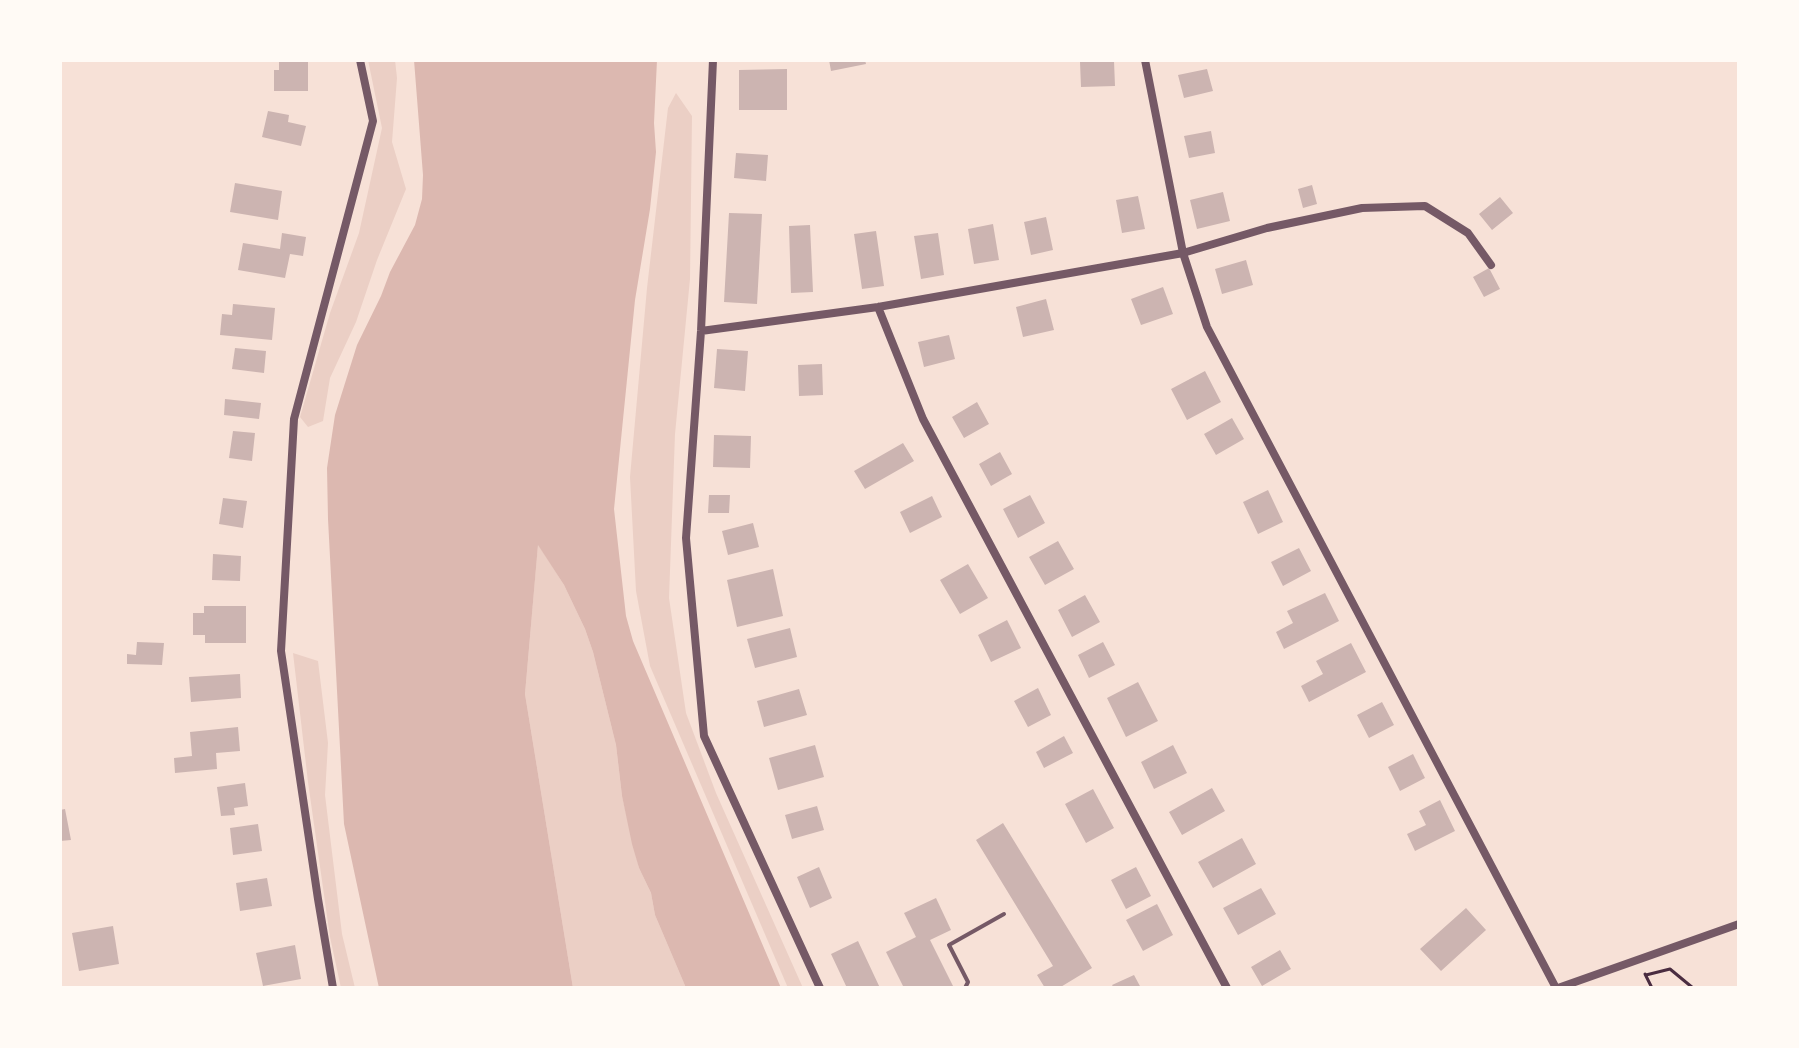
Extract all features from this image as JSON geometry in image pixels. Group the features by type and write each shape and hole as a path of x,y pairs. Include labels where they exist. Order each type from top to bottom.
{"street":[{"path":"333,988 281,651 294,419 373,121 360,60"},
{"path":"713,60 701,331 686,538 704,736 820,988"},
{"path":"1145,60 1183,253 1207,327 1557,988 1739,924"},
{"path":"701,331 878,307 1183,253 1267,228 1362,208 1425,206 1468,233 1491,265"},
{"path":"878,307 923,419 1227,988"}],"lane":[{"path":"965,988 968,982 949,945 1004,914"}],"path":[{"path":"1639,959 1652,988"},
{"path":"1646,975 1670,969 1693,988"}],"shaded area":[{"path":"368,60 395,60 397,78 392,142 406,189 356,322 330,378 323,421 308,427 300,417 330,313 359,233 382,128"},
{"path":"414,60 657,60 656,152 635,300 614,509 626,616 633,641 781,988 686,988 655,915 651,893 632,844 616,745 593,652 564,585 538,545 525,694 573,988 379,988 344,824 327,468 335,415 357,345 415,225 422,199"},
{"path":"676,93 692,116 690,279 675,434 669,598 686,713 716,793 803,988 788,988 650,666 636,591 630,477 647,288 668,108"},
{"path":"538,544 564,585 593,652 616,745 622,796 639,868 686,988 573,988 525,694"},
{"path":"293,653 318,661 328,743 325,795 342,934 355,988 341,988 330,937"}],"building":[{"path":"829,60 865,60 866,64 831,71"},
{"path":"1114,61 1115,86 1081,87 1080,62"},
{"path":"279,62 308,62 308,91 274,91 274,70 279,70"},
{"path":"787,69 787,110 739,110 739,70"},
{"path":"1207,69 1213,91 1184,98 1178,75"},
{"path":"268,111 289,115 288,122 306,126 301,146 262,137"},
{"path":"1211,131 1215,153 1189,158 1184,136"},
{"path":"736,153 768,155 766,181 734,178"},
{"path":"235,183 282,191 278,220 230,212"},
{"path":"1312,185 1317,204 1303,208 1298,189"},
{"path":"1223,192 1230,221 1197,229 1190,200"},
{"path":"1138,196 1145,229 1122,233 1116,200"},
{"path":"1500,197 1513,213 1492,230 1479,214"},
{"path":"729,213 762,214 757,304 724,302"},
{"path":"1046,217 1053,250 1031,255 1024,222"},
{"path":"993,224 999,260 974,264 968,229"},
{"path":"810,225 813,292 791,293 789,226"},
{"path":"876,231 884,286 862,289 854,234"},
{"path":"282,233 306,237 303,256 290,254 285,278 238,270 243,243 280,249"},
{"path":"938,233 944,275 921,279 914,236"},
{"path":"1246,260 1253,285 1222,294 1215,269"},
{"path":"1489,268 1500,289 1484,297 1473,277"},
{"path":"1163,287 1173,314 1141,325 1131,299"},
{"path":"1046,299 1054,330 1023,337 1016,307"},
{"path":"233,304 275,308 272,340 220,335 222,314 232,315"},
{"path":"949,335 955,359 924,367 918,342"},
{"path":"235,348 266,351 264,373 232,369"},
{"path":"717,349 748,351 745,391 714,388"},
{"path":"822,364 823,395 799,396 798,365"},
{"path":"1205,371 1221,402 1187,420 1171,389"},
{"path":"225,399 261,403 259,419 224,415"},
{"path":"977,402 989,424 964,438 952,417"},
{"path":"1232,418 1244,439 1216,455 1204,434"},
{"path":"233,431 255,433 252,461 229,458"},
{"path":"714,435 751,436 750,468 713,467"},
{"path":"903,443 914,461 865,489 854,471"},
{"path":"1000,452 1012,474 991,486 979,464"},
{"path":"1268,490 1283,522 1258,534 1243,502"},
{"path":"709,495 730,495 729,513 708,513"},
{"path":"1030,495 1045,523 1018,538 1003,509"},
{"path":"932,496 942,517 910,533 900,512"},
{"path":"223,498 247,501 243,528 219,524"},
{"path":"753,523 759,547 728,555 722,531"},
{"path":"1058,541 1074,569 1045,585 1029,557"},
{"path":"1299,548 1311,571 1283,586 1271,562"},
{"path":"213,554 241,556 240,581 212,580"},
{"path":"968,564 988,598 960,614 940,580"},
{"path":"773,569 783,616 737,627 727,580"},
{"path":"1325,593 1339,621 1284,649 1276,632 1293,623 1287,611"},
{"path":"1085,595 1100,622 1072,637 1058,610"},
{"path":"204,606 246,606 246,643 205,643 205,635 193,635 193,613 204,613"},
{"path":"1007,620 1021,648 991,662 978,635"},
{"path":"790,628 797,657 755,668 747,639"},
{"path":"137,642 164,643 162,665 127,664 127,654 136,655"},
{"path":"1103,642 1115,665 1089,678 1078,655"},
{"path":"1351,643 1366,672 1309,702 1301,686 1323,674 1316,661"},
{"path":"240,674 241,698 191,702 189,677"},
{"path":"1138,682 1158,721 1126,737 1107,698"},
{"path":"1038,688 1051,715 1028,727 1014,701"},
{"path":"799,689 807,715 764,727 757,701"},
{"path":"1382,702 1394,725 1369,738 1357,715"},
{"path":"238,727 240,751 216,753 217,769 175,773 174,758 192,756 190,732"},
{"path":"1064,736 1073,753 1044,768 1036,752"},
{"path":"815,745 824,777 778,790 769,758"},
{"path":"1173,745 1187,773 1154,789 1141,762"},
{"path":"1413,754 1425,778 1400,791 1388,767"},
{"path":"245,783 248,806 234,808 235,815 221,816 217,787"},
{"path":"1212,788 1225,811 1182,835 1169,812"},
{"path":"1093,789 1114,828 1086,843 1065,804"},
{"path":"1440,800 1455,831 1415,851 1407,834 1426,825 1419,811"},
{"path":"817,806 824,830 792,839 785,815"},
{"path":"65,809 71,840 60,841 60,810"},
{"path":"1003,823 1092,968 1059,988 1045,988 1037,975 1053,966 976,840"},
{"path":"258,824 262,851 233,855 230,828"},
{"path":"1242,838 1256,864 1213,888 1198,862"},
{"path":"819,867 832,898 810,908 797,877"},
{"path":"1136,867 1151,896 1126,909 1111,880"},
{"path":"267,878 272,906 240,911 236,883"},
{"path":"1261,888 1276,914 1238,935 1223,908"},
{"path":"936,898 951,930 930,940 954,988 904,988 886,952 916,937 904,913"},
{"path":"1157,904 1173,935 1143,951 1126,920"},
{"path":"1466,908 1486,930 1441,971 1420,949"},
{"path":"113,926 119,964 79,971 72,933"},
{"path":"858,941 880,988 847,988 831,954"},
{"path":"295,945 301,979 263,986 256,953"},
{"path":"1280,950 1291,969 1262,986 1251,967"},
{"path":"1134,975 1141,988 1114,988 1112,985"}]}
